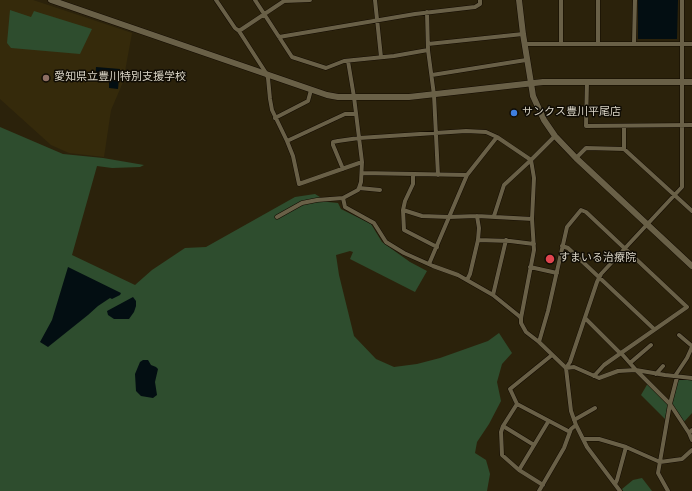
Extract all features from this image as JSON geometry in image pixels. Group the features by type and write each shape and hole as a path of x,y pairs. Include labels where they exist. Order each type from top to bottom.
{"street":[{"path":"51,0 327,95 354,97 409,97 531,83 692,82"},
{"path":"216,0 235,28 239,31 266,73 275,118 287,140 293,156 299,184 362,162"},
{"path":"255,0 292,57 326,68 344,61 394,56 428,50"},
{"path":"239,31 284,1 310,0"},
{"path":"375,0 381,57"},
{"path":"279,37 428,12 475,7 480,4 480,0"},
{"path":"519,0 522,34 533,96 544,120 555,136 576,158 692,266"},
{"path":"561,0 561,44"},
{"path":"598,0 598,44"},
{"path":"634,43 635,0"},
{"path":"620,491 583,439 576,425 570,411 566,368 570,362 601,274 682,187 682,0"},
{"path":"428,12 428,50 434,95 438,174"},
{"path":"428,44 522,34"},
{"path":"524,44 692,44"},
{"path":"432,75 526,60"},
{"path":"277,217 302,203 343,198 358,190 362,182 362,162 348,61"},
{"path":"587,82 586,126 692,125"},
{"path":"275,118 308,101 311,90"},
{"path":"287,140 345,114 356,114"},
{"path":"624,126 624,150"},
{"path":"343,169 334,148 334,142 359,138 436,133 486,132 497,137 531,160 533,164 534,191 532,218 534,250 521,323 526,332 539,342 566,368"},
{"path":"494,216 504,185 555,136"},
{"path":"429,264 467,175 497,137"},
{"path":"576,158 586,148 624,150 692,211"},
{"path":"362,173 467,175"},
{"path":"413,174 413,184 405,201 403,210 404,230 437,247"},
{"path":"359,188 380,190"},
{"path":"343,198 345,207 374,223 386,242 404,253 467,280 493,295 521,318"},
{"path":"403,210 422,216 449,218 494,216 532,218"},
{"path":"539,342 557,273 566,227 581,210 586,212 687,307"},
{"path":"467,280 470,274 478,240 479,228 477,216"},
{"path":"478,240 506,240 534,244"},
{"path":"493,295 506,240"},
{"path":"562,246 568,248 654,329"},
{"path":"530,267 557,273"},
{"path":"594,376 604,365 620,353 692,303"},
{"path":"585,318 670,404 690,432 692,440"},
{"path":"668,491 658,473 676,376 687,358 692,346 679,335"},
{"path":"630,363 651,345"},
{"path":"552,354 510,389 517,404 548,422 570,432"},
{"path":"656,374 663,366"},
{"path":"566,368 574,367 599,378 618,371 636,370 692,378"},
{"path":"517,404 503,426 501,443 502,455 519,470 543,485"},
{"path":"574,420 595,408"},
{"path":"519,470 548,422"},
{"path":"539,491 564,448 570,432 576,425"},
{"path":"503,426 534,445"},
{"path":"583,439 599,439 626,447 660,462 682,459 692,450"},
{"path":"615,484 618,480 626,447"}],"shaded area":[{"path":"0,0 33,0 132,33 123,82 111,110 104,157 69,153 51,145 0,99"},
{"path":"638,0 678,0 677,39 638,39"},
{"path":"96,67 120,69 118,89 109,88 109,82 95,80"},
{"path":"68,267 121,293 120,295 112,299 110,298 98,306 48,347 40,342 52,320"},
{"path":"133,297 136,301 136,306 129,319 114,319 108,315 107,311"},
{"path":"143,360 148,360 151,365 158,369 155,382 157,395 153,398 141,396 136,391 135,374 140,362"}],"green space":[{"path":"10,10 31,17 34,11 92,29 80,54 11,48 7,43"},
{"path":"0,127 63,154 103,158 144,165 140,167 112,168 97,166 72,255 135,285 152,270 185,248 206,247 295,197 315,194 328,202 338,203 341,209 371,224 382,242 410,262 427,271 415,292 350,259 353,252 350,251 336,255 339,275 354,336 376,359 394,367 417,364 440,358 488,341 499,333 512,353 502,364 497,382 501,401 489,424 477,442 475,453 486,460 490,474 487,491 0,491"},
{"path":"679,379 692,380 692,413 683,423 671,404 677,381"},
{"path":"648,383 669,405 666,420 641,395"},
{"path":"642,478 652,491 623,491 622,489 633,480"}],"place":[{"name":"愛知県立豊川特別支援学校","path":"46,78"},
{"name":"サンクス豊川平尾店","path":"514,113"},
{"name":"すまいる治療院","path":"550,259"}]}
